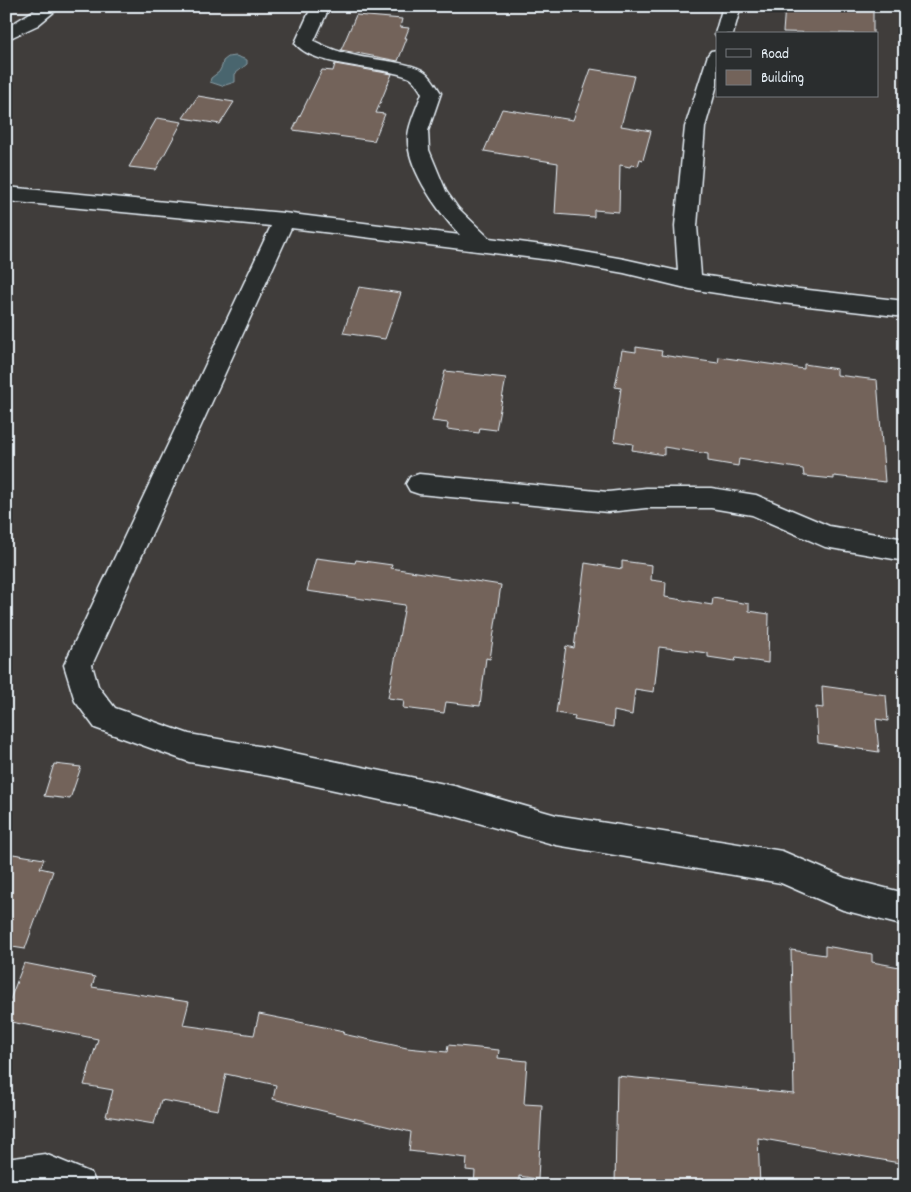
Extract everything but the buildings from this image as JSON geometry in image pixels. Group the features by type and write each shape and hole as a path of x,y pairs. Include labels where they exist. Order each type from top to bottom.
{"street":[{"path":"6,35 32,21 52,6"},
{"path":"321,6 304,43 323,54 358,62 392,66 418,75 432,93 418,132 419,150 436,192 451,213 484,246"},
{"path":"725,32 732,6"},
{"path":"690,281 686,226 695,127 716,58"},
{"path":"6,194 284,220 550,253 624,266 690,281 782,295 905,309"},
{"path":"284,220 78,665 85,692 105,718 189,748 270,762 454,801 556,830 782,867 843,894 905,910"},
{"path":"419,484 608,502 646,498 711,498 756,506 825,536 905,550"},
{"path":"6,1178 45,1172 78,1186"}],"water":[{"path":"236,56 247,60 247,64 235,74 235,82 222,86 210,82 211,78 219,72 223,61 228,57"}]}
